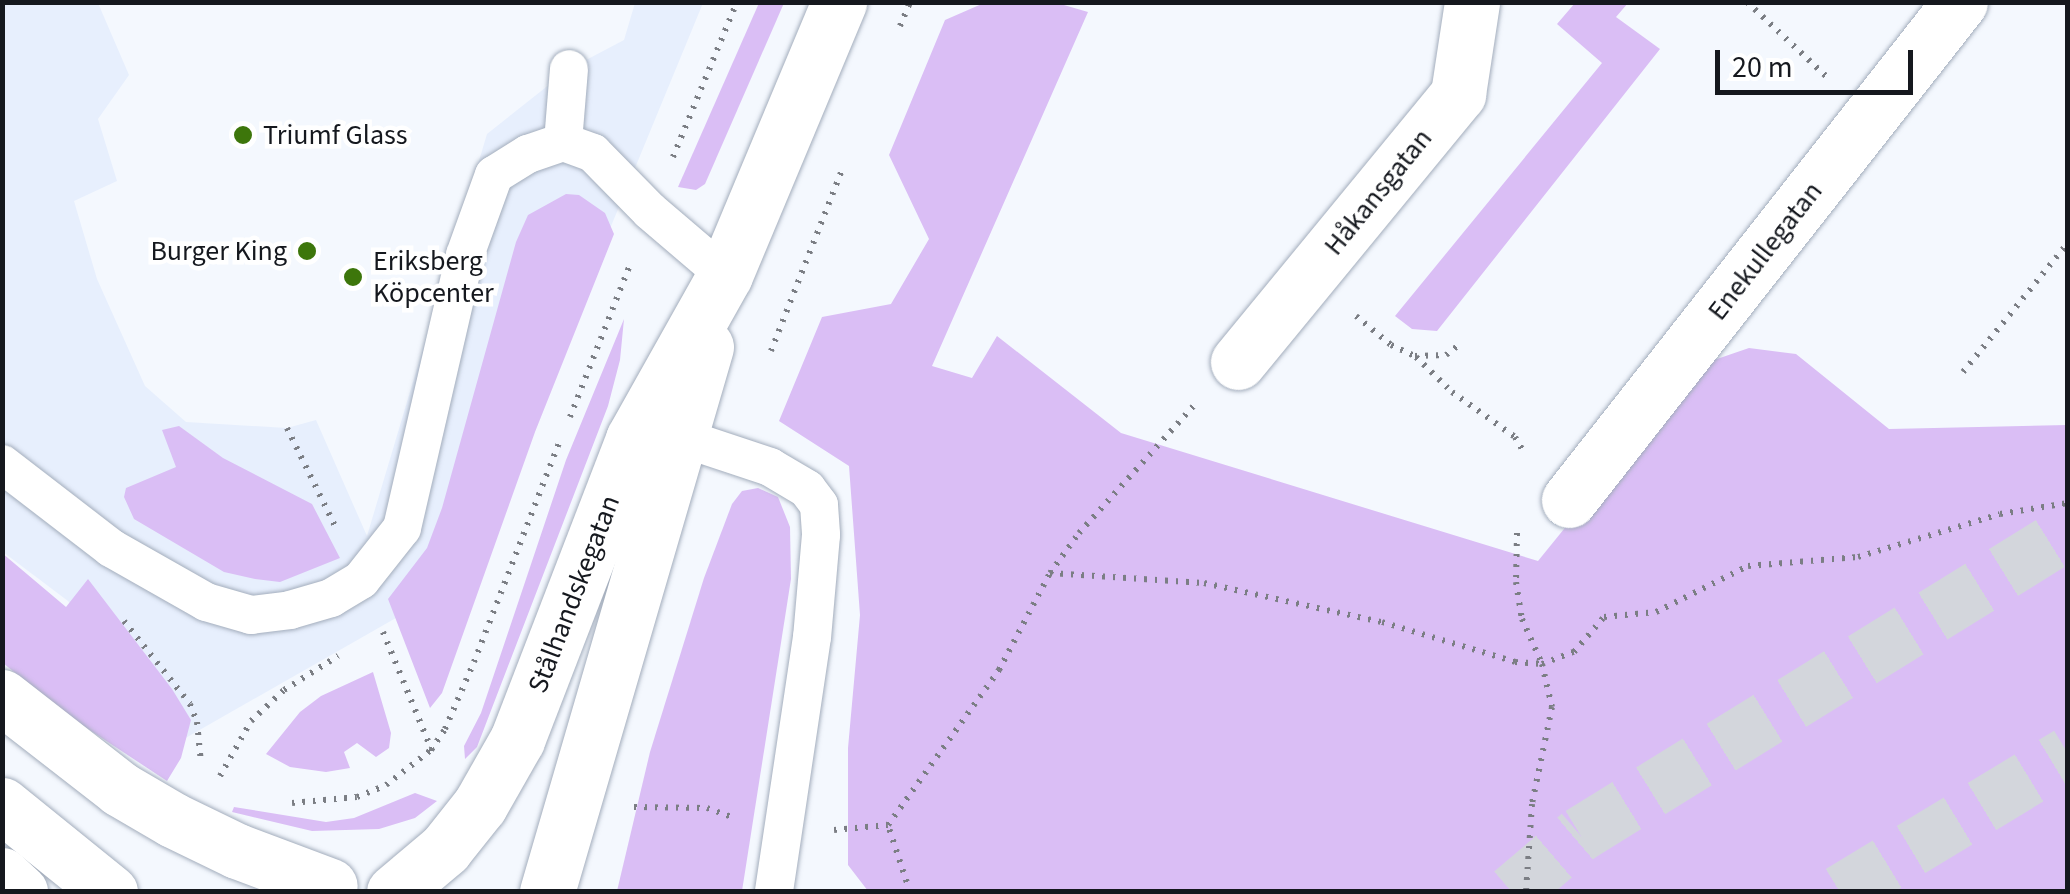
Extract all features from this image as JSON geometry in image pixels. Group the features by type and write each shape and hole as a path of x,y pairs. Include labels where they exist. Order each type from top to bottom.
{"street":[{"name":"Stålhandskegatan","path":"391,892 445,849 480,805 517,740 634,439 725,274 839,2"},
{"name":"Håkansgatan","path":"1238,362 1458,94 1472,2"},
{"name":"Enekullegatan","path":"1555,491 1870,117 1960,2"},
{"name":"Stålhandskegatan","path":"547,892 684,438 725,274"},
{"path":"2,697 120,789 173,820 315,889 391,892"},
{"path":"2,804 110,892"},
{"path":"2,875 20,892"}],"lane":[{"path":"563,142 569,70"},
{"path":"2,464 110,548 206,602 251,615 331,598 361,580 402,528 465,256 494,174 528,154 563,142 593,153 650,211 725,274"},
{"path":"684,438 770,468 807,489 819,505 821,534 812,637 774,892"}],"path":[{"path":"287,428 361,580 431,750 445,730 474,662 650,211 737,2"},
{"path":"1748,2 1870,117"},
{"path":"1963,372 2068,242"},
{"path":"1309,276 1391,345 1415,356 1452,392 1515,437 1555,491 1522,510 1516,535 1516,582 1522,619 1542,664 1552,707 1532,804 1526,892"},
{"path":"1415,356 1446,355 1460,344"},
{"path":"910,892 888,826 998,670 1050,573 1164,433"},
{"path":"1050,573 1204,583 1382,622 1515,662 1542,664 1574,652 1604,617 1656,612 1748,566 1858,557 2000,514 2068,503"},
{"path":"110,548 102,589 190,704 197,722 200,762 219,779 251,721 284,690 352,648"},
{"path":"368,640 383,632"},
{"path":"619,809 707,808 783,835"}],"shaded area":[{"path":"2,3 98,3 129,75 98,119 117,181 74,201 97,279 145,386 186,422 287,428 316,420 367,536 487,134 569,69 624,40 635,3 703,3 466,578 182,740 68,601 3,552"},
{"path":"759,3 784,3 705,184 696,190 678,187"},
{"path":"984,3 1057,3 1088,12 932,366 972,378 997,336 1121,433 1538,561 1681,385 1714,360 1749,348 1796,354 1889,429 2067,425 2067,891 868,891 848,865 848,748 860,615 849,466 779,421 822,317 891,304 929,239 889,155 945,20"},
{"path":"1575,3 1628,3 1616,17 1660,49 1437,331 1412,329 1395,316 1602,63 1557,24"},
{"path":"566,194 579,195 605,213 614,234 535,432 442,693 430,708 388,599 427,548 442,508 516,242 528,215"},
{"path":"624,319 620,360 608,406 477,747 465,759 464,746 481,713 566,460"},
{"path":"179,426 223,458 312,504 340,558 280,582 255,579 224,572 134,519 124,497 126,488 176,467 162,430"},
{"path":"758,488 778,497 790,527 791,579 742,891 617,891 650,752 704,578 732,504 742,491"},
{"path":"2,553 66,607 88,579 172,689 191,720 181,758 167,781 67,715 3,663"},
{"path":"373,672 391,733 389,748 376,757 357,743 344,752 350,768 326,772 290,767 266,754 300,712 321,696"},
{"path":"415,793 437,801 415,818 379,829 312,831 232,812 234,807 326,822 354,818"}],"tunnel":[{"path":"1512,892 1580,834 2068,532"},
{"path":"1840,892 2068,754"}],"place":[{"name":"Triumf Glass","path":"243,135"},
{"name":"Burger King","path":"307,251"},
{"name":"Eriksberg Köpcenter","path":"353,277"}]}
